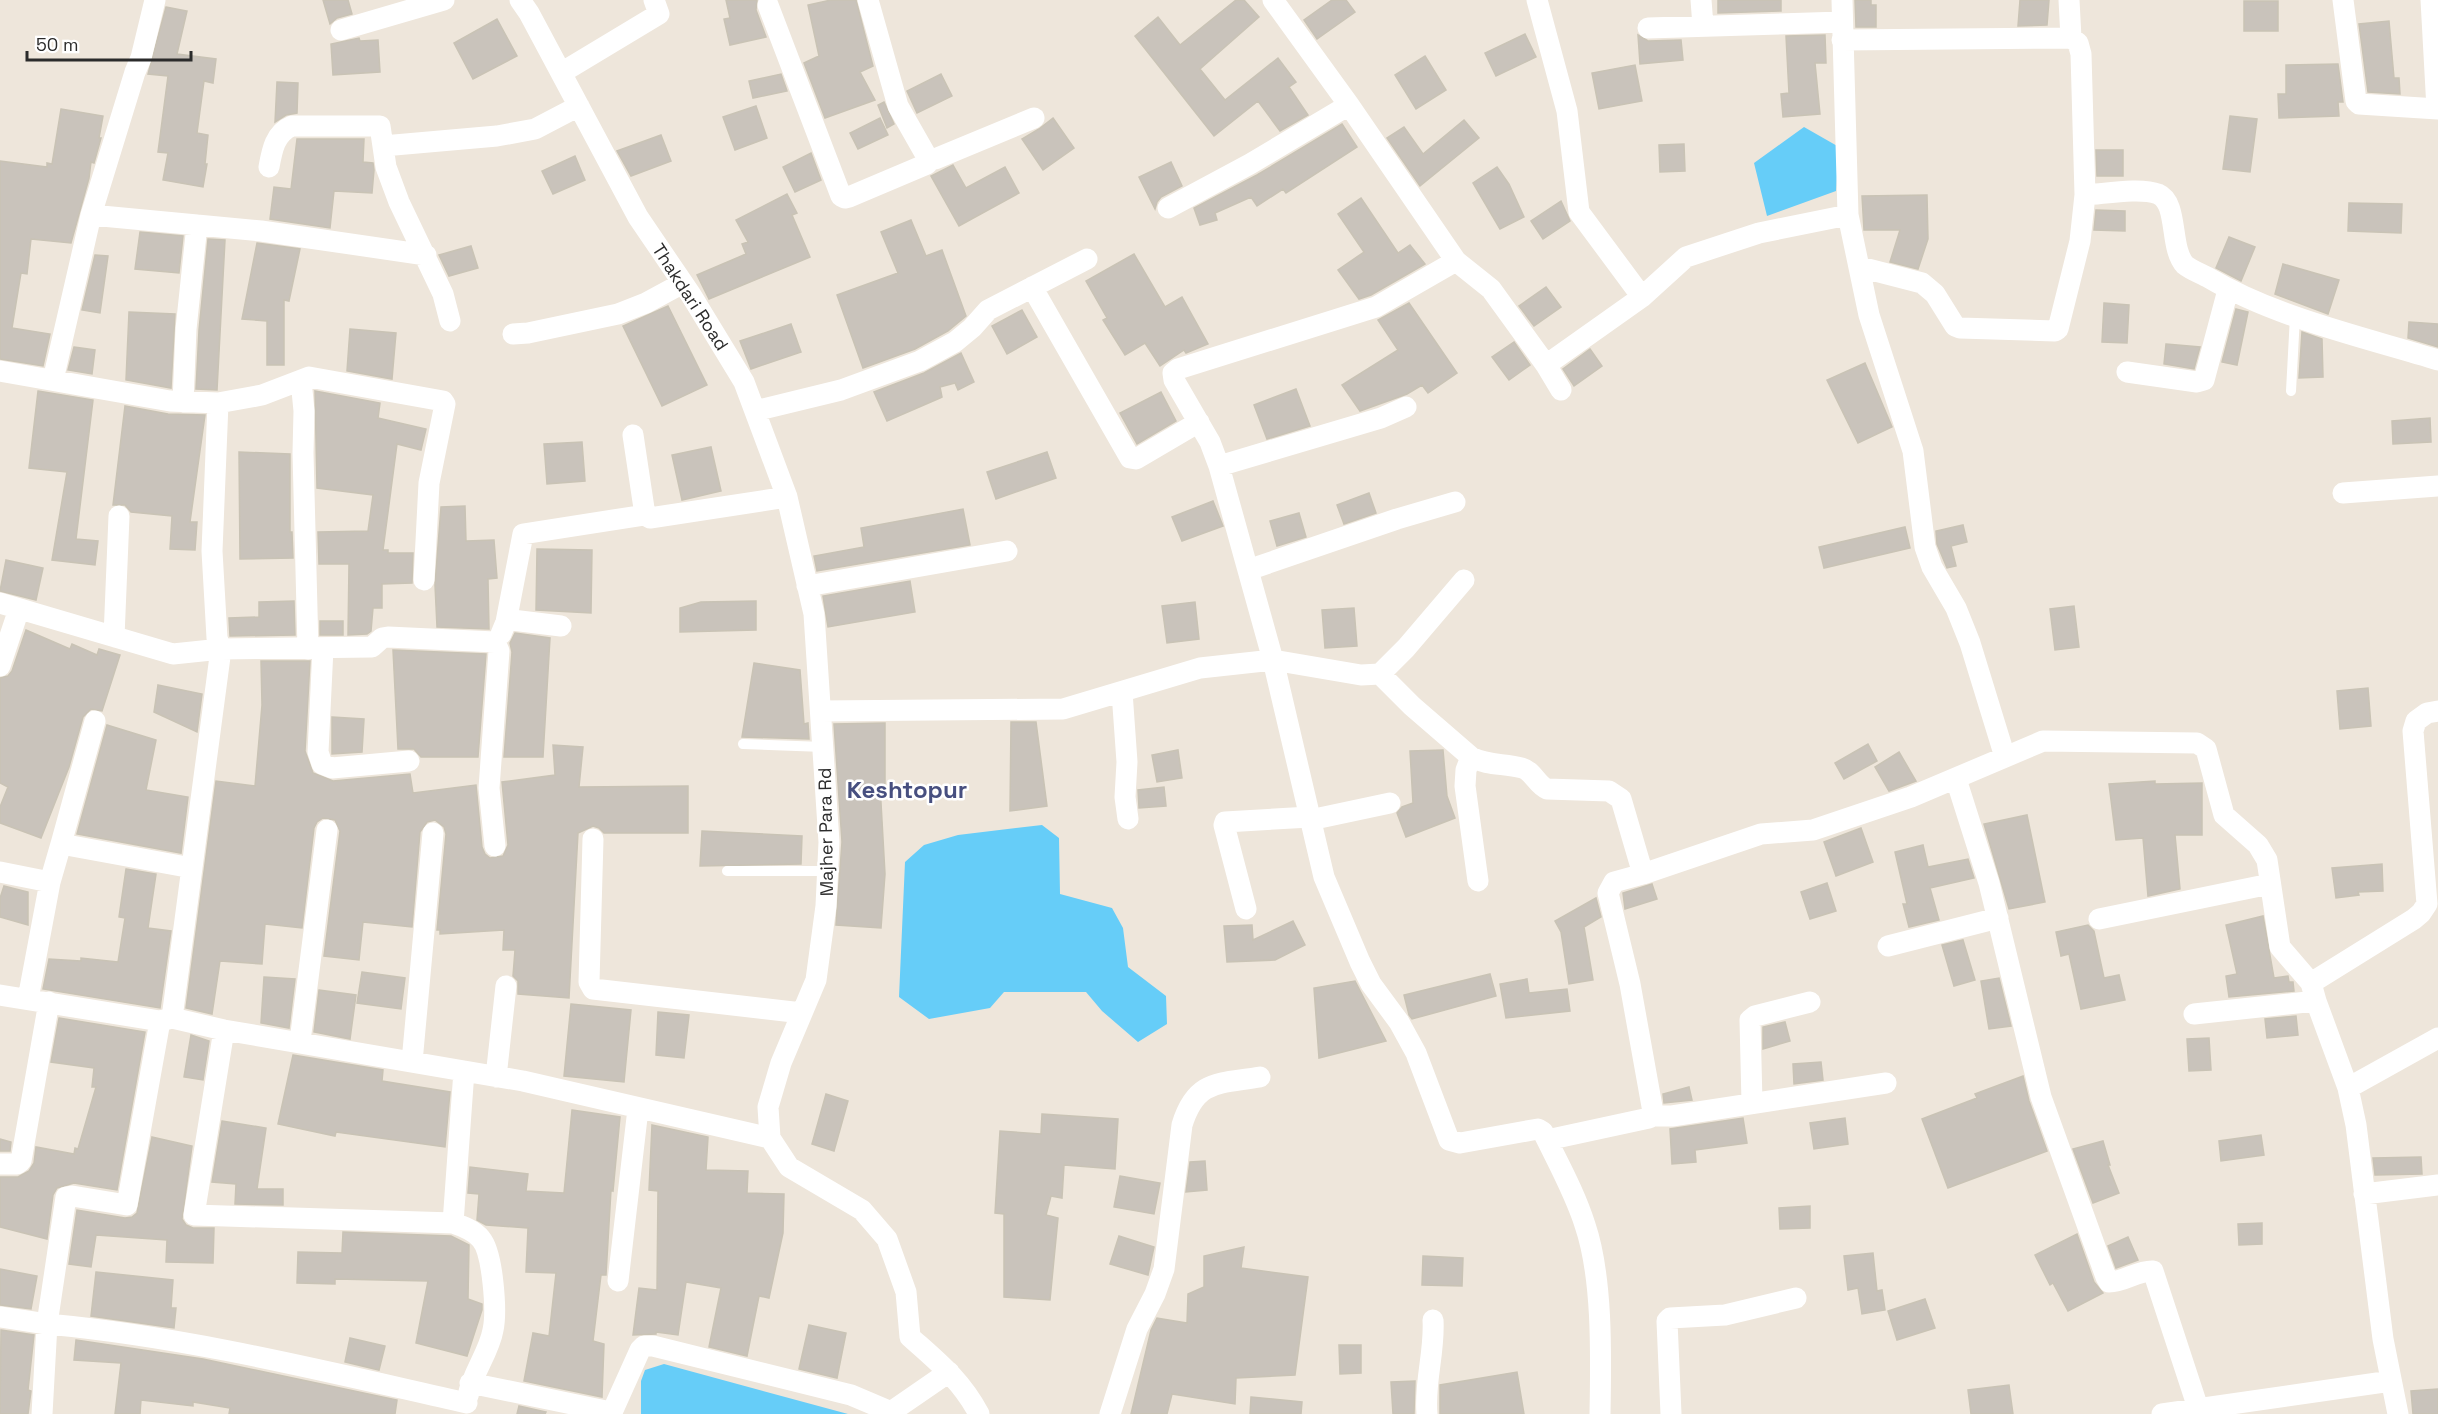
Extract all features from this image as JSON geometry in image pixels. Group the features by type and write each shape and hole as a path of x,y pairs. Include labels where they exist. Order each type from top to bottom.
{"street":[{"path":"53,380 91,215 141,58 154,0"},
{"path":"341,30 384,20 444,0"},
{"name":"Thakdari Road","path":"520,0 638,217 683,283 744,382 788,497 814,614"},
{"path":"561,73 659,14 654,0"},
{"path":"868,0 898,106 927,157 931,159"},
{"path":"1273,0 1349,105 1456,261 1491,289 1546,365 1561,390"},
{"path":"1537,0 1568,111 1579,212 1642,297"},
{"path":"1701,0 1703,26"},
{"path":"1842,0 1848,215 1869,315 1913,451 1925,547 1932,567 1956,608 1970,643 2006,757"},
{"path":"2069,0 2071,38"},
{"path":"2343,0 2358,107 2437,109 2431,0"},
{"path":"768,5 841,196 845,198 927,164 931,159 1034,118"},
{"path":"1648,28 1703,26 2071,38 2078,44 2081,54 2085,195 2080,241 2058,329 2055,332 1960,328 1955,326 1935,294 1922,283 1860,267"},
{"path":"1168,208 1250,164 1349,105"},
{"path":"383,147 497,136 535,129 579,106"},
{"path":"269,167 278,137 283,130 292,126 375,124 380,126 386,167 399,202 443,294 450,321"},
{"path":"2085,195 2143,191 2158,194 2168,202 2177,249 2185,264 2228,290 2295,316 2438,360"},
{"path":"91,215 261,231 426,255"},
{"path":"1546,365 1642,297 1686,257 1759,233 1848,215"},
{"path":"183,402 186,329 197,225"},
{"path":"755,411 842,390 920,361 954,342 972,328 988,310 1087,259"},
{"path":"1456,261 1376,307 1178,369 1173,373 1174,380 1210,442 1219,466 1273,660 1324,877 1360,962 1371,984 1399,1022 1416,1053 1449,1140 1460,1143 1532,1128 1543,1132 1586,1227 1594,1270 1601,1343 1600,1414"},
{"path":"513,334 528,333 618,314 683,283"},
{"path":"1032,287 1130,458 1136,459 1199,422"},
{"path":"2127,372 2197,382 2204,380 2228,290"},
{"path":"0,371 183,402 218,403 262,395 309,377 443,401 445,403 429,483 424,580"},
{"path":"301,380 304,411 303,453 316,648 318,752 322,764 332,768 409,761"},
{"path":"42,1414 47,1324 66,1197 127,1205 166,1020 192,868 221,649 217,638 212,551 218,403"},
{"path":"1219,466 1381,418 1406,407"},
{"path":"633,435 645,515"},
{"path":"2343,494 2438,486"},
{"path":"495,846 489,788 498,646 502,627 506,622 523,534 645,515 654,517 788,497"},
{"path":"1248,570 1455,502"},
{"path":"114,637 119,516"},
{"path":"807,585 1007,551"},
{"path":"821,711 1063,709 1200,668 1273,660 1361,675 1380,674 1406,648 1464,580"},
{"path":"0,666 10,606 173,654 221,649 372,647 382,638 388,637 495,642 498,646"},
{"name":"Majher Para Rd","path":"814,614 829,842 826,906 816,980 781,1063 768,1107 770,1138 789,1167 862,1210 887,1239 906,1292 910,1337 967,1391 979,1414"},
{"path":"506,622 561,626"},
{"path":"1380,674 1412,706 1471,757 1482,763 1523,768 1547,789 1609,791 1617,794 1621,799 1643,874"},
{"path":"1122,692 1127,762 1125,797 1128,819"},
{"path":"2194,1014 2314,992 2414,919 2427,904 2413,732 2416,721 2427,713 2438,711"},
{"path":"0,1164 17,1164 21,1161 50,882 95,721"},
{"path":"1652,1116 1630,984 1608,893 1614,882 1761,834 1813,830 1911,797 2043,741 2202,745 2206,748 2224,815 2258,845 2267,860 2280,947 2314,992 2348,1089 2356,1125 2391,1381 2398,1414"},
{"path":"1471,757 1466,770 1465,786 1478,881"},
{"path":"1956,779 1998,918 2041,1097 2106,1277 2109,1282 2115,1282 2153,1271 2200,1411"},
{"path":"1246,909 1225,822 1310,818 1390,803"},
{"path":"300,1041 327,830"},
{"path":"412,1062 433,833"},
{"path":"593,839 589,982 593,989 802,1013"},
{"path":"61,844 192,868"},
{"path":"0,872 50,882"},
{"path":"2098,919 2270,884"},
{"path":"1888,946 1998,918"},
{"path":"496,1077 506,986"},
{"path":"0,995 300,1041 464,1071 770,1138"},
{"path":"1752,1103 1750,1020 1755,1016 1810,1002"},
{"path":"224,1030 194,1215 453,1223 482,1239 492,1279 493,1332 467,1400"},
{"path":"2348,1089 2438,1038"},
{"path":"453,1223 464,1071"},
{"path":"1110,1414 1137,1329 1155,1294 1164,1269 1182,1125 1187,1109 1202,1090 1213,1085 1260,1077"},
{"path":"1547,1140 1652,1116 1672,1116 1886,1083"},
{"path":"618,1281 638,1109"},
{"path":"2364,1194 2438,1185"},
{"path":"1671,1414 1666,1321 1670,1318 1725,1315 1796,1298"},
{"path":"0,1317 97,1329 273,1359 467,1400 606,1411 613,1410 640,1350 644,1346 653,1346 851,1395 891,1412 949,1372"},
{"path":"1427,1414 1427,1383 1433,1350 1433,1320"},
{"path":"2162,1414 2200,1411 2391,1381"}],"lane":[{"path":"2291,391 2295,316"},
{"path":"743,744 824,747"},
{"path":"727,871 828,871"}],"water":[{"path":"1804,127 1839,147 1836,191 1767,216 1754,163"},
{"path":"1042,825 1059,838 1060,894 1112,908 1123,928 1128,967 1166,996 1167,1024 1138,1042 1102,1011 1086,992 1004,992 990,1008 929,1019 899,997 905,862 924,845 958,835"},
{"path":"664,1364 848,1414 641,1414 641,1381 645,1370"}],"building":[{"path":"323,0 348,0 352,14 337,18 330,24"},
{"path":"726,0 757,0 756,10 766,37 730,45 724,19 730,18"},
{"path":"831,0 856,0 873,66 860,72 875,100 825,118 804,63 819,56 808,5"},
{"path":"1236,0 1244,0 1259,17 1200,69 1225,100 1278,58 1296,82 1289,87 1308,115 1280,131 1258,101 1214,136 1135,36 1158,17 1180,45"},
{"path":"1332,0 1346,0 1355,12 1317,39 1304,20"},
{"path":"1718,0 1781,0 1781,11 1718,13"},
{"path":"1855,0 1871,0 1871,5 1876,5 1876,27 1856,27"},
{"path":"2020,0 2049,0 2047,25 2018,26"},
{"path":"2244,1 2278,1 2278,31 2244,31"},
{"path":"166,7 187,11 177,54 216,59 213,83 204,81 197,133 208,135 203,187 163,180 168,153 158,152 168,76 148,74"},
{"path":"497,19 517,56 473,79 454,43"},
{"path":"2389,21 2394,78 2399,78 2400,94 2368,92 2359,24"},
{"path":"1525,34 1536,57 1496,76 1485,53"},
{"path":"1638,35 1648,41 1681,40 1683,60 1640,64"},
{"path":"1825,35 1826,63 1815,63 1820,114 1783,117 1781,94 1789,93 1786,36"},
{"path":"359,38 360,41 378,40 380,72 333,75 331,44"},
{"path":"1425,56 1446,90 1416,109 1395,75"},
{"path":"2338,64 2343,102 2338,102 2339,116 2279,118 2278,94 2286,94 2286,65"},
{"path":"1635,65 1642,101 1599,109 1592,73"},
{"path":"781,74 787,91 753,98 749,81"},
{"path":"941,74 952,96 917,113 907,91"},
{"path":"277,82 298,83 297,113 286,115 275,122"},
{"path":"884,102 894,124 887,128 878,105"},
{"path":"756,106 767,138 735,150 723,117"},
{"path":"61,109 103,116 99,138 101,138 94,163 91,162 89,178 71,243 31,239 27,274 21,273 12,328 50,334 43,366 0,359 0,161 47,167 47,163 52,164"},
{"path":"2230,116 2257,119 2250,172 2223,169"},
{"path":"880,118 888,135 858,149 850,133"},
{"path":"1053,118 1074,148 1043,170 1022,139"},
{"path":"1464,120 1479,138 1420,186 1387,138 1404,127 1423,154"},
{"path":"1342,124 1357,147 1286,193 1283,189 1257,206 1251,197 1215,213 1217,220 1200,225 1194,208 1257,175"},
{"path":"661,135 671,161 631,176 617,151"},
{"path":"297,139 364,139 363,162 373,163 372,193 334,191 330,228 270,219 274,187 291,189"},
{"path":"1684,144 1685,171 1660,172 1659,145"},
{"path":"2096,150 2123,150 2123,176 2097,176"},
{"path":"811,153 821,180 795,192 783,167"},
{"path":"575,156 585,180 553,194 542,171"},
{"path":"1171,162 1182,186 1161,197 1155,209 1139,177"},
{"path":"953,165 966,188 1005,167 1019,193 959,226 931,176"},
{"path":"1497,167 1509,184 1524,217 1500,229 1473,183"},
{"path":"787,194 797,213 792,215 810,257 709,299 697,275 746,254 742,244 748,242 736,220"},
{"path":"1927,195 1928,239 1918,269 1890,262 1900,230 1864,230 1862,196"},
{"path":"1361,198 1398,253 1410,245 1425,264 1371,295 1359,299 1338,270 1364,252 1338,214"},
{"path":"1561,201 1570,221 1543,239 1531,221"},
{"path":"2349,203 2402,204 2401,233 2348,231"},
{"path":"2096,210 2125,211 2125,231 2094,230"},
{"path":"911,220 926,256 942,250 966,316 948,331 915,349 863,368 837,295 898,273 881,232"},
{"path":"140,232 183,236 179,273 135,269"},
{"path":"2229,237 2255,247 2241,281 2216,268"},
{"path":"208,239 225,240 217,390 196,389"},
{"path":"257,243 300,249 289,301 284,300 284,365 267,365 267,321 242,319"},
{"path":"471,246 478,268 449,276 439,255"},
{"path":"1134,254 1165,307 1182,297 1208,344 1186,353 1184,350 1160,366 1145,343 1125,355 1103,320 1107,318 1086,281"},
{"path":"95,255 108,256 100,313 82,310"},
{"path":"2283,264 2339,280 2328,314 2275,294"},
{"path":"1546,287 1561,307 1534,326 1519,306"},
{"path":"1409,303 1457,373 1428,393 1422,385 1407,394 1360,411 1342,385 1398,350 1378,320"},
{"path":"2104,303 2129,305 2127,343 2102,342"},
{"path":"668,306 707,385 662,406 623,326"},
{"path":"2236,309 2248,312 2237,365 2222,362"},
{"path":"1022,310 1037,337 1007,354 992,326"},
{"path":"129,312 175,314 171,388 126,380"},
{"path":"2409,322 2438,324 2438,347 2408,338"},
{"path":"791,324 801,352 751,369 740,341"},
{"path":"350,329 396,333 392,379 347,371"},
{"path":"2302,332 2322,339 2323,377 2299,378"},
{"path":"1514,342 1530,365 1509,380 1492,357"},
{"path":"2166,344 2200,347 2194,369 2164,364"},
{"path":"74,347 95,350 92,374 68,370"},
{"path":"1590,349 1602,366 1574,386 1563,369"},
{"path":"961,353 974,382 958,390 955,383 940,387 942,397 887,421 874,392 924,373"},
{"path":"1865,363 1892,427 1858,443 1827,380"},
{"path":"1296,389 1310,426 1267,439 1254,405"},
{"path":"38,391 93,400 76,539 98,541 95,565 52,560 67,472 29,468"},
{"path":"315,391 380,403 378,418 426,429 421,450 397,444 383,550 388,550 388,553 413,553 412,583 382,584 382,608 373,608 371,631 367,634 348,635 349,564 319,564 318,532 368,531 373,495 317,488"},
{"path":"1161,392 1176,421 1137,444 1120,413"},
{"path":"125,406 168,414 205,415 190,522 197,522 195,550 170,549 172,516 131,512 125,505 113,505"},
{"path":"2430,418 2431,442 2393,444 2392,421"},
{"path":"582,442 585,481 547,484 544,444"},
{"path":"711,447 721,491 682,500 672,455"},
{"path":"239,452 290,454 290,532 292,532 293,558 240,559"},
{"path":"1047,452 1056,478 996,499 987,472"},
{"path":"1369,493 1376,513 1344,524 1337,505"},
{"path":"1213,501 1223,526 1182,541 1172,517"},
{"path":"465,506 466,541 494,540 497,578 488,579 489,629 437,627 435,585 441,507"},
{"path":"963,509 970,545 817,571 814,556 864,547 861,528"},
{"path":"1299,513 1306,537 1277,546 1270,521"},
{"path":"1963,525 1967,542 1951,546 1956,566 1947,568 1937,544 1936,531"},
{"path":"1905,527 1910,548 1824,568 1819,547"},
{"path":"537,549 592,550 591,613 536,610"},
{"path":"6,560 43,568 36,600 0,591"},
{"path":"910,581 915,612 828,627 823,596"},
{"path":"294,601 295,635 230,636 229,618 259,617 259,602"},
{"path":"756,601 756,630 680,632 680,608 701,602"},
{"path":"1195,602 1199,639 1167,643 1162,606"},
{"path":"2074,606 2079,647 2055,650 2050,609"},
{"path":"1354,608 1357,646 1325,648 1322,610"},
{"path":"320,621 343,621 343,635 320,635"},
{"path":"26,630 70,649 72,644 97,655 99,649 120,655 102,711 91,709 83,717 69,767 41,838 0,823 0,807 8,787 0,783 0,678 8,676 12,671"},
{"path":"515,633 550,638 543,757 504,757 512,652 510,643"},
{"path":"393,650 486,654 478,757 421,757 414,749 398,749"},
{"path":"261,661 310,661 305,751 313,773 333,781 410,774 413,793 476,785 482,847 490,858 503,856 508,845 502,782 555,775 553,745 583,747 579,787 688,786 688,833 604,833 593,826 578,833 569,998 518,994 518,981 513,976 515,950 503,950 504,930 440,934 440,930 437,930 446,834 444,827 435,820 427,822 420,832 412,927 363,922 359,960 324,956 340,831 335,820 323,818 314,828 302,928 265,924 262,964 220,961 212,1014 186,1008 216,781 255,786 262,705"},
{"path":"754,663 800,670 804,724 808,723 809,739 742,737"},
{"path":"158,685 202,694 197,732 154,712"},
{"path":"2368,688 2371,726 2340,729 2337,691"},
{"path":"332,717 364,719 362,752 332,754"},
{"path":"1011,722 1036,722 1047,806 1010,811"},
{"path":"885,723 885,784 880,785 885,874 881,928 836,925 842,842 834,724"},
{"path":"107,725 156,740 146,790 188,797 181,853 77,834"},
{"path":"1868,744 1877,761 1844,779 1835,763"},
{"path":"1178,750 1182,778 1157,782 1152,755"},
{"path":"1443,750 1447,796 1455,818 1406,837 1397,813 1402,807 1413,803 1410,751"},
{"path":"1899,752 1916,781 1889,791 1875,767"},
{"path":"2155,781 2155,784 2202,783 2202,835 2175,835 2180,889 2148,896 2143,838 2116,840 2109,784"},
{"path":"1164,787 1166,806 1139,808 1138,790"},
{"path":"2027,815 2045,902 2009,909 1984,824"},
{"path":"1861,828 1873,862 1836,876 1824,842"},
{"path":"702,831 802,836 801,864 700,866"},
{"path":"1923,845 1928,867 1968,859 1974,878 1930,888 1939,920 1909,927 1903,904 1907,904 1895,852"},
{"path":"2382,864 2383,891 2358,892 2359,895 2336,898 2332,868"},
{"path":"126,869 156,874 148,928 171,931 160,1008 43,989 49,959 81,961 81,958 118,962 125,918 119,917"},
{"path":"1827,883 1836,911 1810,919 1801,892"},
{"path":"1652,884 1657,899 1625,909 1623,893"},
{"path":"4,886 28,892 28,925 0,917 0,898"},
{"path":"1596,898 1601,917 1584,927 1593,980 1569,984 1561,932 1555,921"},
{"path":"2263,916 2274,978 2288,976 2289,982 2293,982 2294,991 2229,997 2226,976 2237,974 2226,925"},
{"path":"1293,921 1305,945 1275,960 1227,962 1224,926 1252,925 1253,940"},
{"path":"2088,925 2094,931 2104,978 2119,975 2125,1000 2081,1009 2069,954 2061,956 2056,932"},
{"path":"1963,940 1975,980 1954,986 1942,945"},
{"path":"362,972 405,978 401,1009 357,1003"},
{"path":"1490,974 1496,996 1412,1019 1409,1015 1404,995"},
{"path":"264,977 295,979 289,1028 261,1023"},
{"path":"1999,978 2011,1026 1989,1029 1981,981"},
{"path":"1527,979 1529,993 1567,989 1570,1011 1506,1018 1500,984"},
{"path":"1355,981 1386,1041 1319,1058 1314,988"},
{"path":"319,990 356,995 350,1039 314,1032"},
{"path":"571,1004 631,1010 624,1082 564,1076"},
{"path":"658,1012 689,1015 684,1058 656,1055"},
{"path":"2296,1016 2298,1035 2267,1038 2265,1019"},
{"path":"59,1018 145,1032 117,1190 74,1183 57,1188 53,1195 47,1239 0,1227 0,1177 18,1177 29,1171 34,1163 36,1147 74,1154 75,1148 78,1149 96,1087 92,1087 94,1068 51,1062"},
{"path":"1785,1022 1790,1041 1763,1049 1763,1027"},
{"path":"191,1035 209,1041 203,1080 184,1077"},
{"path":"2209,1038 2211,1070 2189,1071 2187,1039"},
{"path":"293,1055 383,1070 382,1081 450,1092 445,1147 336,1132 335,1136 278,1124"},
{"path":"1821,1062 1823,1080 1794,1084 1793,1064"},
{"path":"2023,1076 2029,1101 2047,1151 1948,1188 1922,1119 1977,1098 1975,1094"},
{"path":"1689,1087 1692,1100 1664,1103 1663,1094"},
{"path":"826,1094 848,1101 834,1151 812,1144"},
{"path":"572,1110 620,1117 613,1191 611,1190 606,1275 601,1275 593,1341 604,1344 602,1397 524,1381 533,1333 549,1336 556,1273 526,1272 528,1228 486,1225 477,1220 479,1194 468,1193 470,1167 528,1174 526,1191 564,1193"},
{"path":"1042,1114 1118,1119 1115,1169 1064,1165 1062,1198 1051,1196 1046,1215 1058,1218 1050,1300 1004,1297 1004,1214 995,1213 1000,1131 1041,1134"},
{"path":"1743,1118 1747,1143 1695,1150 1696,1162 1672,1164 1670,1129"},
{"path":"1845,1118 1848,1144 1814,1149 1810,1123"},
{"path":"222,1121 266,1128 257,1189 283,1189 283,1205 235,1204 236,1184 212,1182"},
{"path":"652,1125 708,1137 706,1170 748,1171 747,1193 784,1194 783,1233 769,1298 759,1296 747,1356 709,1347 721,1288 686,1282 678,1335 656,1332 656,1334 633,1335 639,1288 657,1290 658,1191 649,1190"},
{"path":"2261,1135 2264,1155 2221,1161 2219,1141"},
{"path":"152,1137 192,1146 182,1219 186,1225 193,1228 214,1228 213,1263 166,1262 167,1240 96,1235 91,1267 69,1264 77,1210 125,1218 137,1213"},
{"path":"0,1139 11,1142 10,1151 0,1151"},
{"path":"2103,1141 2110,1165 2108,1165 2119,1193 2093,1203 2073,1149"},
{"path":"2421,1157 2422,1174 2375,1175 2373,1158"},
{"path":"1205,1161 1207,1190 1186,1192 1190,1162"},
{"path":"1120,1176 1160,1183 1154,1214 1114,1207"},
{"path":"1810,1206 1810,1228 1780,1229 1779,1208"},
{"path":"2262,1223 2262,1244 2239,1245 2238,1224"},
{"path":"343,1232 451,1236 469,1245 468,1299 482,1304 482,1310 467,1356 416,1343 428,1281 335,1279 335,1284 297,1283 298,1252 342,1253"},
{"path":"2077,1234 2094,1282 2103,1293 2068,1311 2053,1283 2050,1285 2035,1255"},
{"path":"1119,1236 1154,1247 1148,1275 1110,1264"},
{"path":"2128,1237 2138,1260 2116,1268 2108,1246"},
{"path":"1244,1247 1241,1268 1308,1277 1295,1375 1236,1378 1235,1404 1172,1394 1167,1414 1131,1414 1151,1330 1157,1318 1187,1323 1188,1294 1204,1287 1204,1256"},
{"path":"1873,1253 1877,1291 1882,1290 1885,1310 1862,1314 1858,1288 1848,1290 1844,1256"},
{"path":"1423,1256 1463,1258 1462,1286 1422,1285"},
{"path":"0,1269 37,1276 31,1309 0,1305"},
{"path":"96,1272 173,1280 171,1308 176,1308 174,1328 91,1316"},
{"path":"1925,1299 1935,1328 1897,1340 1888,1311"},
{"path":"809,1325 846,1333 837,1378 799,1369"},
{"path":"1,1330 34,1335 28,1390 31,1391 28,1414 0,1414"},
{"path":"350,1338 385,1346 379,1370 345,1362"},
{"path":"76,1340 203,1359 397,1400 395,1414 229,1414 230,1408 193,1402 193,1406 141,1400 140,1414 115,1414 121,1363 74,1360"},
{"path":"1339,1345 1361,1345 1361,1373 1340,1374"},
{"path":"1517,1372 1524,1414 1440,1414 1440,1385"},
{"path":"1415,1381 1414,1414 1393,1414 1391,1382"},
{"path":"2009,1385 2013,1414 1971,1414 1968,1390"},
{"path":"2438,1389 2438,1414 2413,1414 2411,1391"},
{"path":"1251,1397 1302,1402 1301,1414 1250,1414"},
{"path":"519,1406 546,1412 545,1414 517,1414"}],"district":[{"name":"Keshtopur","path":"907,790"}]}
